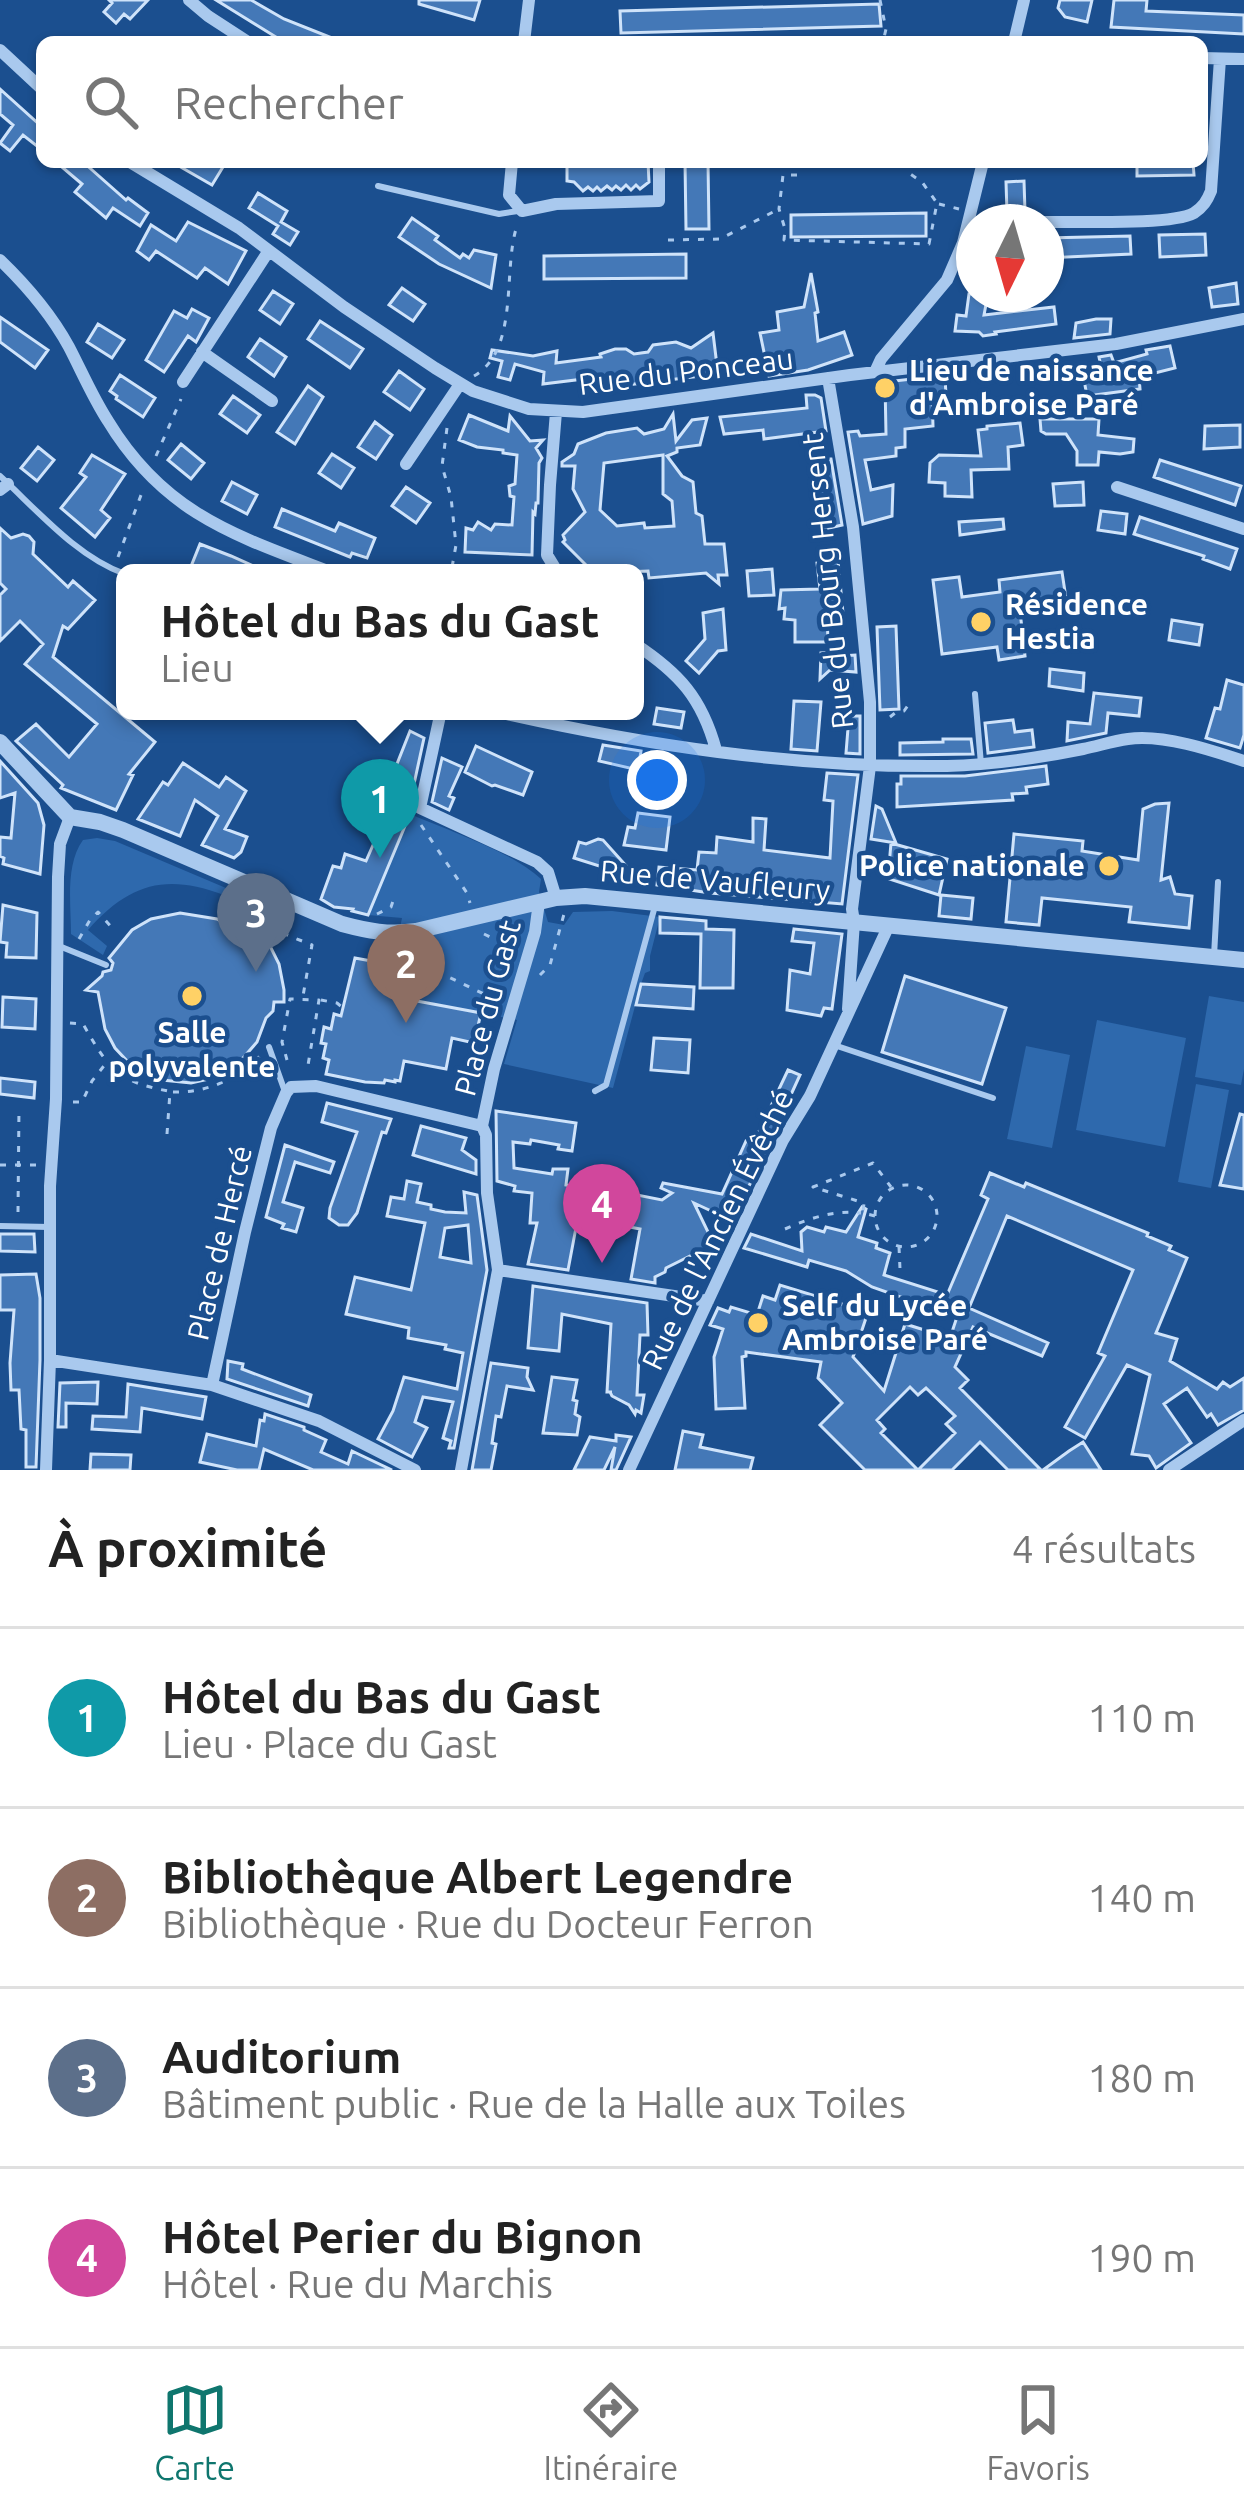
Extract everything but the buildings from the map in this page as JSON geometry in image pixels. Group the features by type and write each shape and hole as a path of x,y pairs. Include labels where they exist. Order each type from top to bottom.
{"street":[{"path":"189,0 239,36"},
{"path":"525,36 529,0"},
{"path":"1015,36 1024,0"},
{"path":"0,50 36,83"},
{"path":"1208,58 1244,59"},
{"path":"1064,222 1155,220 1189,216 1204,206 1211,191 1220,58"},
{"name":"Rue du Ponceau","path":"140,168 238,228 460,384 494,400 556,412 1115,344 1244,319"},
{"path":"511,168 509,195 522,211 556,204 659,201 659,168"},
{"path":"875,372 947,280 963,243 982,168"},
{"path":"183,389 268,252"},
{"path":"0,260 67,343 115,434 166,493 203,518 310,564"},
{"path":"202,352 272,401"},
{"name":"Rue du Bourg Hersent","path":"828,378 853,527 870,702 871,766 854,922"},
{"path":"406,464 460,384"},
{"path":"553,564 548,555 556,412"},
{"path":"1117,487 1244,530"},
{"path":"644,652 700,705 716,750"},
{"path":"418,813 439,720"},
{"path":"532,720 750,757 871,766 982,764 1130,738 1185,744 1244,761"},
{"path":"0,742 70,817 60,844 46,1470"},
{"name":"Place du Gast","path":"418,813 537,862 548,872 548,900 494,1069 482,1126 498,1270 461,1470"},
{"name":"Rue de Vaufleury","path":"70,817 123,830 342,924 393,934 585,896 1244,960"},
{"name":"Rue de l'Ancien Évêché","path":"848,1009 854,922"},
{"name":"Rue de l'Ancien Évêché","path":"629,1470 889,926"},
{"path":"286,1093 305,1085 482,1126"},
{"name":"Place de Hercé","path":"50,1360 212,1385 260,1171 286,1093"},
{"path":"498,1270 709,1301"},
{"path":"212,1385 319,1421 415,1470"},
{"path":"1169,1470 1244,1420"}],"lane":[{"path":"378,186 499,214 522,211"},
{"path":"3,483 74,543 116,571"},
{"path":"975,694 982,764"},
{"path":"1214,957 1218,882"},
{"path":"595,1091 606,1085 656,902"},
{"path":"57,945 106,964"},
{"path":"834,1045 993,1098"},
{"path":"269,1047 286,1093"},
{"path":"0,1226 50,1227"}],"path":[{"path":"880,0 884,36"},
{"path":"906,171 922,182 937,203 956,208"},
{"path":"797,175 783,175 779,209 784,240 929,244 937,203"},
{"path":"668,240 720,239 779,209"},
{"path":"460,384 489,368 504,329 516,229"},
{"path":"112,569 183,389"},
{"path":"443,409 448,433 442,466 456,545 453,564"},
{"path":"890,717 909,704"},
{"path":"418,813 467,893 472,910"},
{"path":"373,918 393,901"},
{"path":"74,952 98,912 115,930"},
{"path":"533,979 550,965 564,914 550,919"},
{"path":"270,925 312,945 303,997"},
{"path":"477,931 490,938 505,938 518,927"},
{"path":"505,938 505,973 510,978"},
{"path":"370,946 405,956 484,994 495,1021"},
{"path":"286,1064 282,1042 290,999 303,997 343,1008"},
{"path":"305,1085 319,1000"},
{"path":"56,1022 83,1024 107,1062 127,1081 170,1092 207,1089 231,1081 269,1047 282,1042"},
{"path":"65,1102 82,1102 107,1062"},
{"path":"167,1134 170,1092"},
{"path":"18,1214 19,1107"},
{"path":"863,1213 864,1203 813,1187 873,1163 892,1189"},
{"path":"0,1165 33,1165"},
{"path":"892,1189 923,1190 936,1207 935,1228 920,1244 899,1247 882,1236 875,1216 880,1200 892,1189"},
{"path":"785,1229 829,1214 875,1216"},
{"path":"899,1247 900,1268"}],"shaded area":[{"path":"410,814 497,851 541,879 539,892 548,922 564,925 573,912 660,917 650,971 641,984 613,1088 504,1064 517,1020 417,1001 420,986 391,973 402,918 368,915"},
{"path":"83,840 115,841 271,907 268,912 251,908 203,888 149,887 118,902 88,930 107,946 103,955 71,934 74,861"},
{"path":"1209,996 1244,1002 1241,1085 1195,1077"},
{"path":"1097,1020 1186,1038 1165,1147 1076,1130"},
{"path":"1026,1046 1070,1055 1052,1148 1007,1139"},
{"path":"1196,1084 1229,1090 1211,1188 1178,1182"}],"place":[{"name":"Lieu de naissance d'Ambroise Paré","path":"885,388"},
{"name":"Résidence Hestia","path":"981,622"},
{"name":"Hôtel du Bas du Gast","path":"380,858"},
{"name":"Police nationale","path":"1109,866"},
{"name":"Auditorium","path":"256,972"},
{"name":"Salle polyvalente","path":"192,996"},
{"name":"Bibliothèque Albert Legendre","path":"406,1023"},
{"name":"Hôtel Perier du Bignon","path":"602,1263"},
{"name":"Self du Lycée Ambroise Paré","path":"758,1323"}]}
